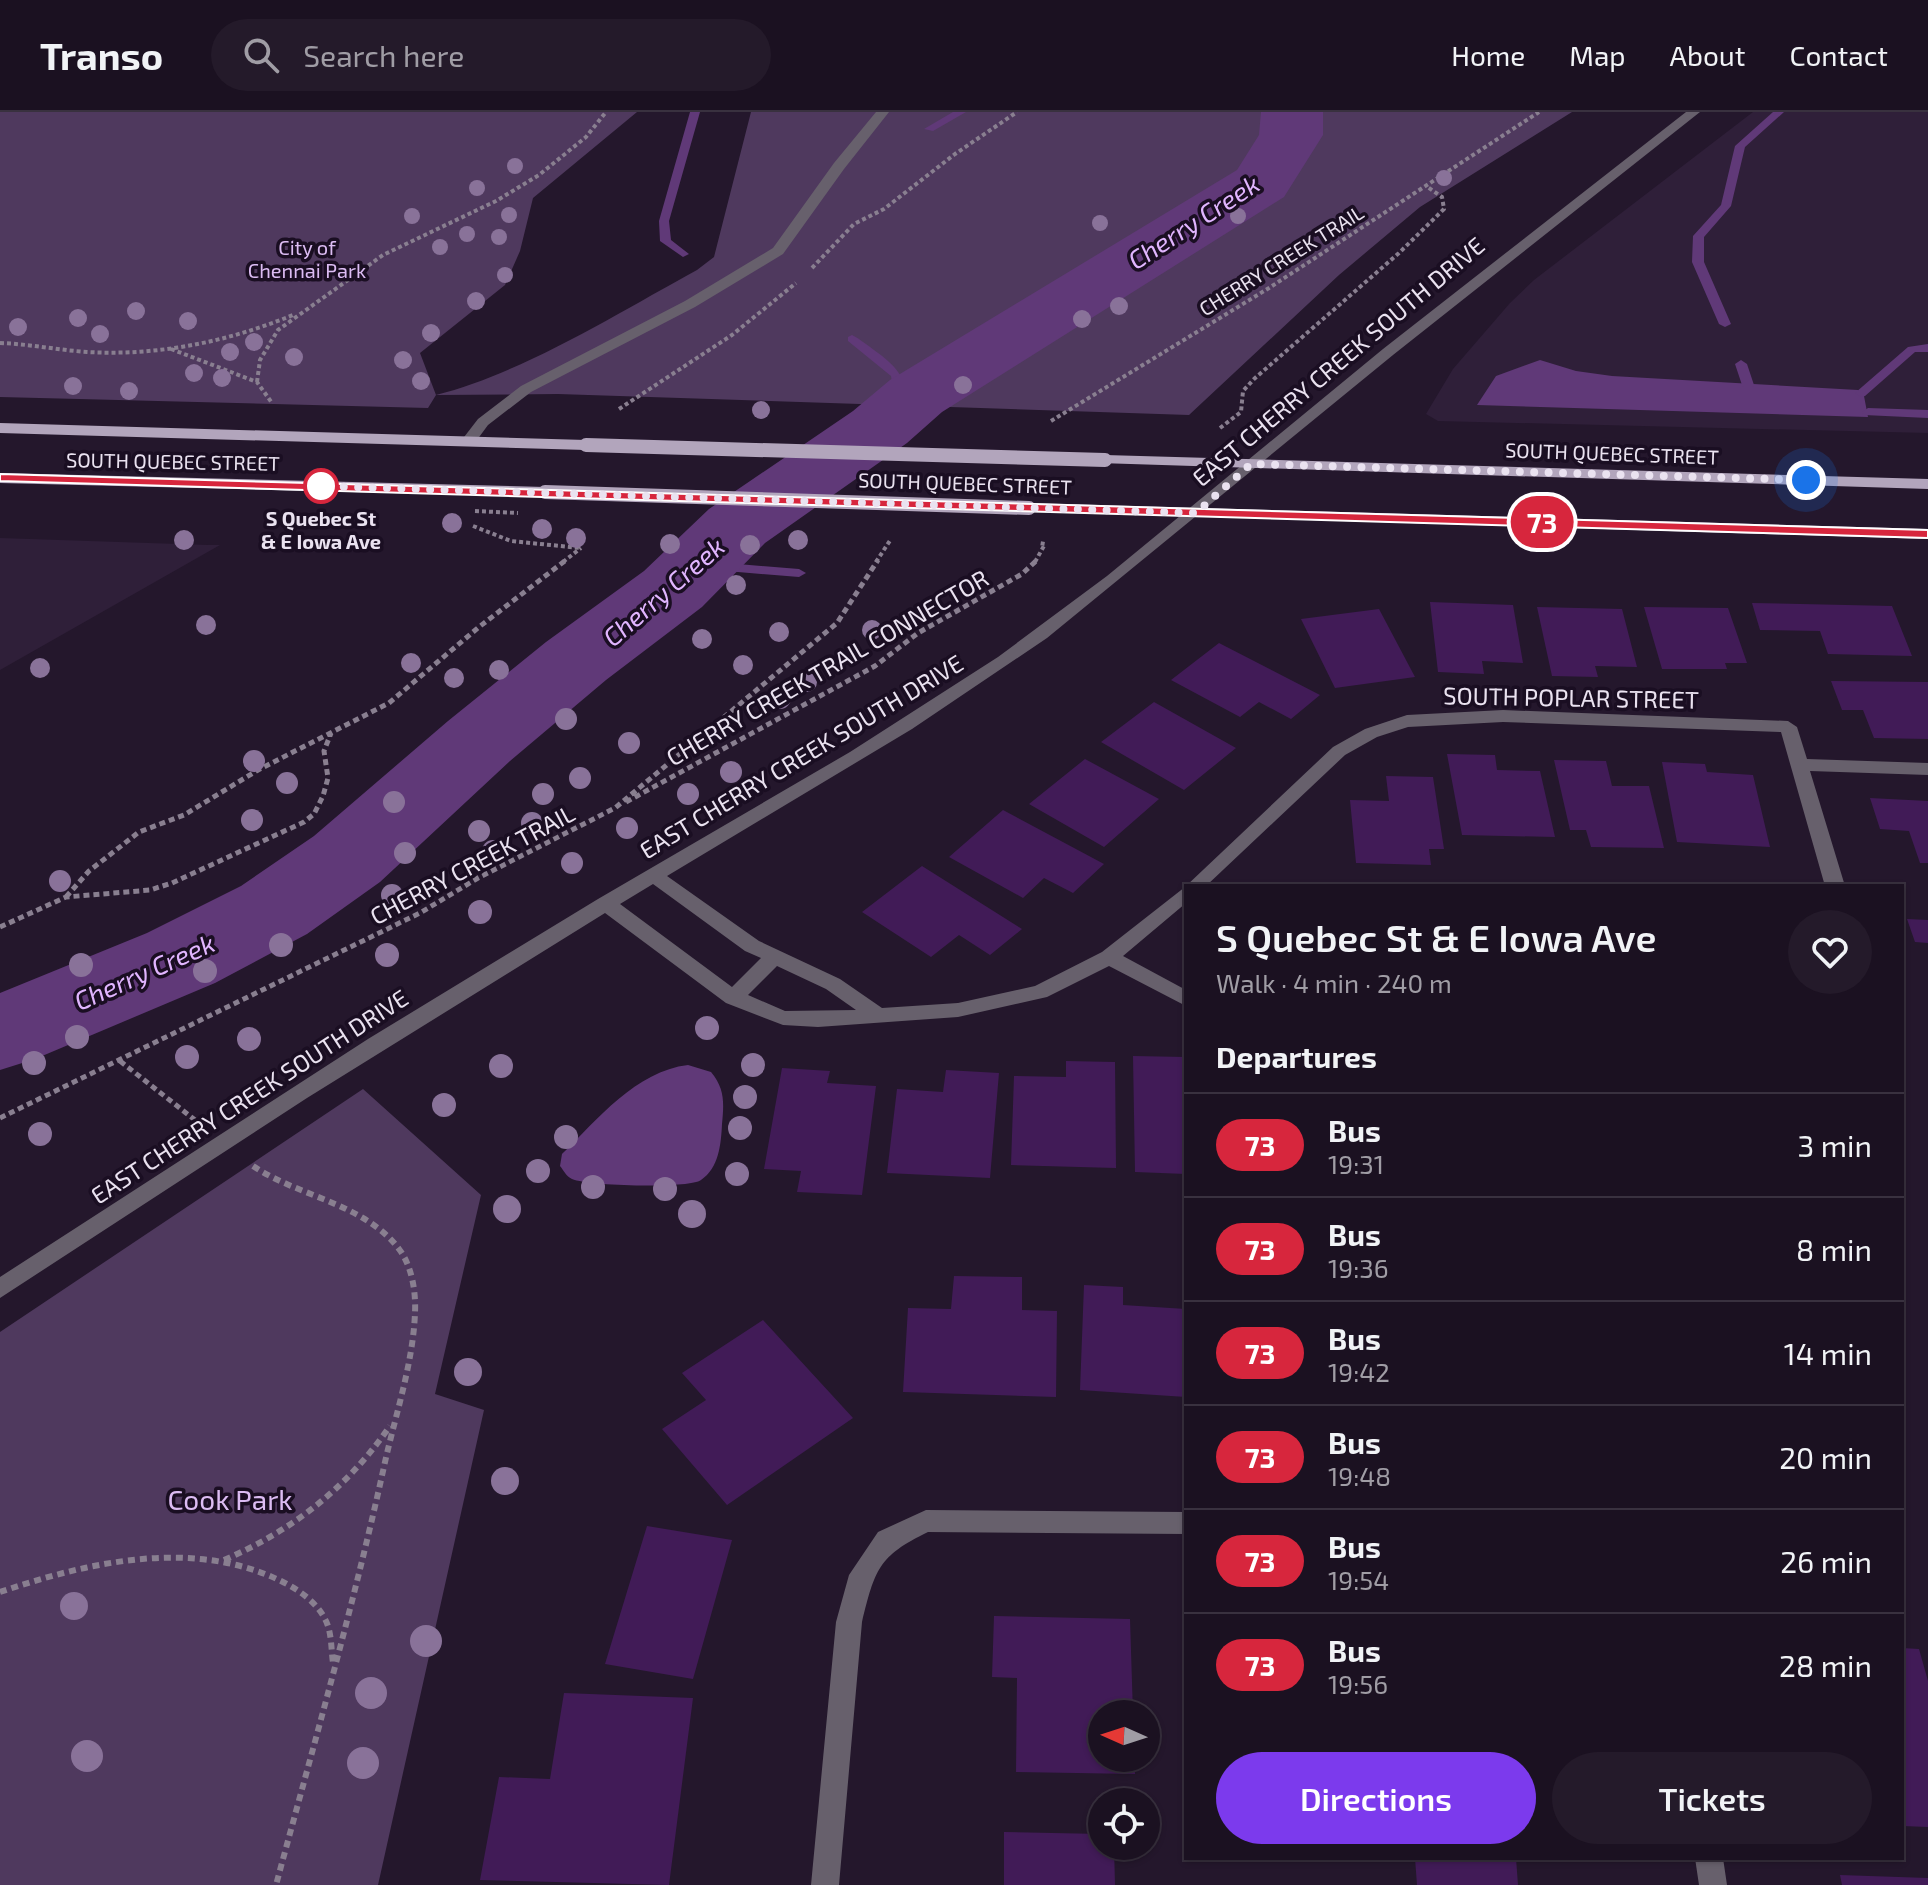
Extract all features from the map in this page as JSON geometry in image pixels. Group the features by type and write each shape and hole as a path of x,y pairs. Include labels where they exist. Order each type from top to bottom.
{"main road":[{"name":"SOUTH QUEBEC STREET","path":"0,428 1928,484"},
{"name":"SOUTH QUEBEC STREET","path":"0,478 1928,534"}],"street":[{"path":"469,441 483,422 526,389 690,304 778,251 839,166 883,112"},
{"name":"EAST CHERRY CREEK SOUTH DRIVE","path":"0,1289 312,1083 606,904 842,767 1064,619 1519,246 1694,112"},
{"name":"SOUTH POPLAR STREET","path":"1196,884 1339,751 1371,733 1407,721 1503,716 1788,727 1799,765"},
{"path":"1834,884 1799,765 1928,769"},
{"path":"654,876 732,933 773,958 852,994 876,1014"},
{"path":"606,904 733,998 783,1018 818,1020 876,1014 922,1014 994,1005 1040,992 1109,957 1184,895"},
{"path":"1109,957 1184,998"},
{"path":"733,998 773,958"},
{"path":"825,1885 849,1622 861,1575 887,1540 926,1521 1184,1523"},
{"path":"1709,1860 1713,1885"}],"path":[{"path":"171,349 257,382 266,345 278,330 305,309 392,249 496,201 539,175 586,137 606,112"},
{"path":"809,271 854,224 884,209 955,154 1017,112"},
{"name":"CHERRY CREEK TRAIL","path":"1047,424 1269,288 1539,112"},
{"path":"1217,430 1241,412 1243,391 1254,379 1399,253 1444,209 1442,197 1426,186"},
{"path":"607,417 706,356 759,317 799,280"},
{"path":"0,343 87,352 171,349 239,336 305,309"},
{"path":"66,897 89,871 139,832 184,815 258,770 356,722 414,685 479,627 581,548 509,539 483,532 465,517"},
{"name":"CHERRY CREEK TRAIL","path":"0,1118 406,920 478,878 615,808 837,623 887,542"},
{"name":"CHERRY CREEK TRAIL CONNECTOR","path":"615,808 875,666 918,633 1022,574 1036,561 1045,544"},
{"path":"0,927 66,897 150,890 172,883 239,849 304,822 314,814 323,796 328,778 324,751 332,732"},
{"path":"263,1174 333,1202 373,1224 399,1249 411,1275 415,1308 412,1353 393,1422 374,1517 276,1885"},
{"path":"224,1560 249,1550 313,1510 373,1453 393,1422"},
{"path":"0,1592 66,1573 127,1561 179,1558 224,1560 269,1572 307,1596 327,1625 334,1668"}],"shaded area":[{"path":"1753,112 1928,112 1928,433 1438,421 1426,414 1453,369 1534,280"},
{"path":"1540,360 1576,371 1612,376 1858,390 1864,396 1868,417 1477,405 1496,376"},
{"path":"0,538 208,545 220,545 0,670"},
{"path":"688,1065 711,1072 722,1096 720,1147 707,1175 692,1183 638,1186 582,1181 567,1175 560,1166 562,1154 604,1112 651,1077"}],"green space":[{"name":"City of Chennai Park","path":"0,112 637,112 533,198 520,251 505,285 420,353 436,395 428,408 0,397"},
{"path":"751,112 1572,112 1420,207 1339,275 1189,415 558,394 436,395 536,357 603,323 697,270 714,257"},
{"name":"Cook Park","path":"363,1089 481,1195 435,1394 484,1410 378,1885 0,1885 0,1332"}],"building":[{"path":"1430,602 1513,605 1523,663 1482,661 1484,674 1438,672"},
{"path":"1752,603 1892,606 1912,656 1828,654 1820,631 1760,630"},
{"path":"1537,607 1622,609 1637,667 1595,666 1598,677 1552,676"},
{"path":"1644,607 1728,608 1747,663 1725,663 1727,669 1662,669"},
{"path":"1379,609 1415,677 1335,688 1301,619"},
{"path":"1219,643 1320,695 1291,719 1259,702 1240,717 1171,680"},
{"path":"1831,681 1928,682 1928,739 1874,738 1863,710 1842,710"},
{"path":"1154,702 1236,748 1184,790 1101,742"},
{"path":"1447,754 1495,755 1497,770 1540,771 1555,837 1462,835"},
{"path":"1085,759 1159,799 1104,847 1029,804"},
{"path":"1554,760 1606,761 1612,786 1649,786 1664,848 1591,847 1586,830 1570,830"},
{"path":"1662,762 1705,764 1707,772 1753,775 1770,847 1677,842"},
{"path":"1386,776 1433,777 1444,849 1429,849 1431,865 1356,863 1350,800 1389,801"},
{"path":"1870,798 1928,801 1928,863 1920,863 1909,831 1880,829"},
{"path":"1003,810 1104,864 1073,893 1044,878 1023,898 949,857"},
{"path":"922,866 1022,929 990,955 959,935 931,957 862,912"},
{"path":"1907,919 1928,920 1928,943 1915,942"},
{"path":"1133,1056 1184,1057 1184,1174 1135,1172"},
{"path":"1066,1061 1115,1062 1116,1168 1011,1165 1014,1076 1066,1077"},
{"path":"782,1068 830,1071 827,1083 876,1086 862,1195 797,1192 801,1171 764,1169"},
{"path":"946,1070 999,1073 990,1178 887,1173 897,1089 943,1092"},
{"path":"954,1276 1022,1277 1022,1310 1057,1311 1056,1397 903,1392 908,1308 951,1309"},
{"path":"1084,1285 1123,1287 1123,1305 1184,1309 1184,1397 1080,1390"},
{"path":"763,1320 853,1418 727,1505 662,1429 706,1400 682,1373"},
{"path":"647,1526 732,1540 693,1679 605,1664"},
{"path":"994,1616 1130,1619 1133,1700 1088,1700 1088,1772 1135,1774 1016,1772 1017,1678 992,1677"},
{"path":"1904,1648 1919,1649 1928,1681 1928,1827 1904,1826"},
{"path":"564,1693 693,1698 669,1885 480,1880 499,1777 550,1779"},
{"path":"1004,1832 1088,1834 1088,1860 1114,1860 1115,1885 1004,1885"},
{"path":"1415,1860 1516,1860 1518,1885 1417,1885"},
{"path":"1840,1875 1928,1878 1928,1885 1842,1885"}],"waterway":[{"path":"683,254 666,241 664,221 695,112"},
{"path":"929,129 961,112"},
{"name":"Cherry Creek","path":"0,1033 181,958 274,910 347,859 479,741 576,661 673,589 737,526 880,427 916,396 1261,183 1291,135 1292,112"},
{"path":"1725,324 1698,262 1698,236 1726,206 1740,146 1779,112"},
{"path":"852,339 897,375 900,384 897,412"},
{"path":"1861,393 1912,349 1928,348"},
{"path":"1741,364 1748,385"},
{"path":"1868,412 1928,414"},
{"path":"693,569 738,568 799,573"}],"bus line":[{"name":"73","path":"0,478 1928,534"}],"place":[{"name":"S Quebec St & E Iowa Ave","path":"321,486"}],"route":[{"path":"321,486 318,486 1196,513 1251,464 1806,480"}]}
